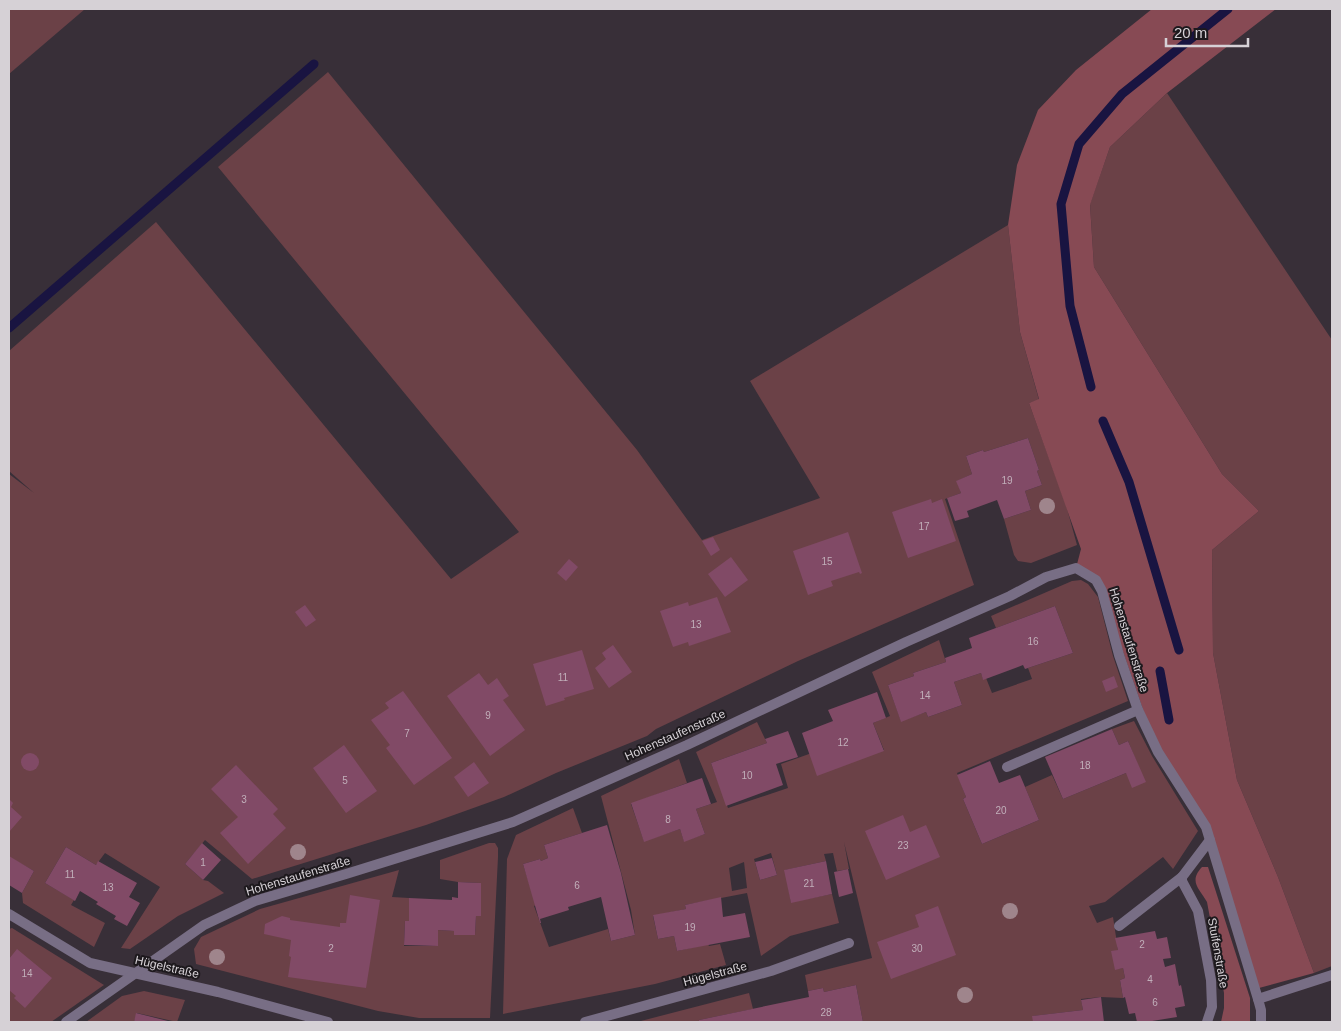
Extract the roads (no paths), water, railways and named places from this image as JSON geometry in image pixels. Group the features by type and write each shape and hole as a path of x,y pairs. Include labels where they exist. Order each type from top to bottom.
{"street":[{"name":"Hohenstaufenstraße","path":"66,1022 204,925 255,901 512,822 687,745 906,642 1010,596 1046,577 1076,568 1096,580 1102,591 1119,655 1138,710 1158,752 1206,827 1258,999 1261,1010 1261,1022"},
{"name":"Hohenstaufenstraße","path":"1007,767 1138,710"},
{"path":"1119,926 1182,877 1210,840"},
{"name":"Stuifenstraße","path":"1182,877 1183,885 1198,911 1211,980 1213,997 1207,1022"},
{"name":"Hügelstraße","path":"9,914 90,963 218,992 328,1022"},
{"name":"Hügelstraße","path":"585,1022 771,971 849,943"},
{"path":"1258,999 1332,975"}],"waterway":[{"path":"1091,387 1070,306 1061,204 1079,144 1122,94 1228,9"},
{"path":"9,328 314,64"},
{"path":"1103,421 1129,482 1179,650"},
{"path":"1160,671 1169,720"}]}
